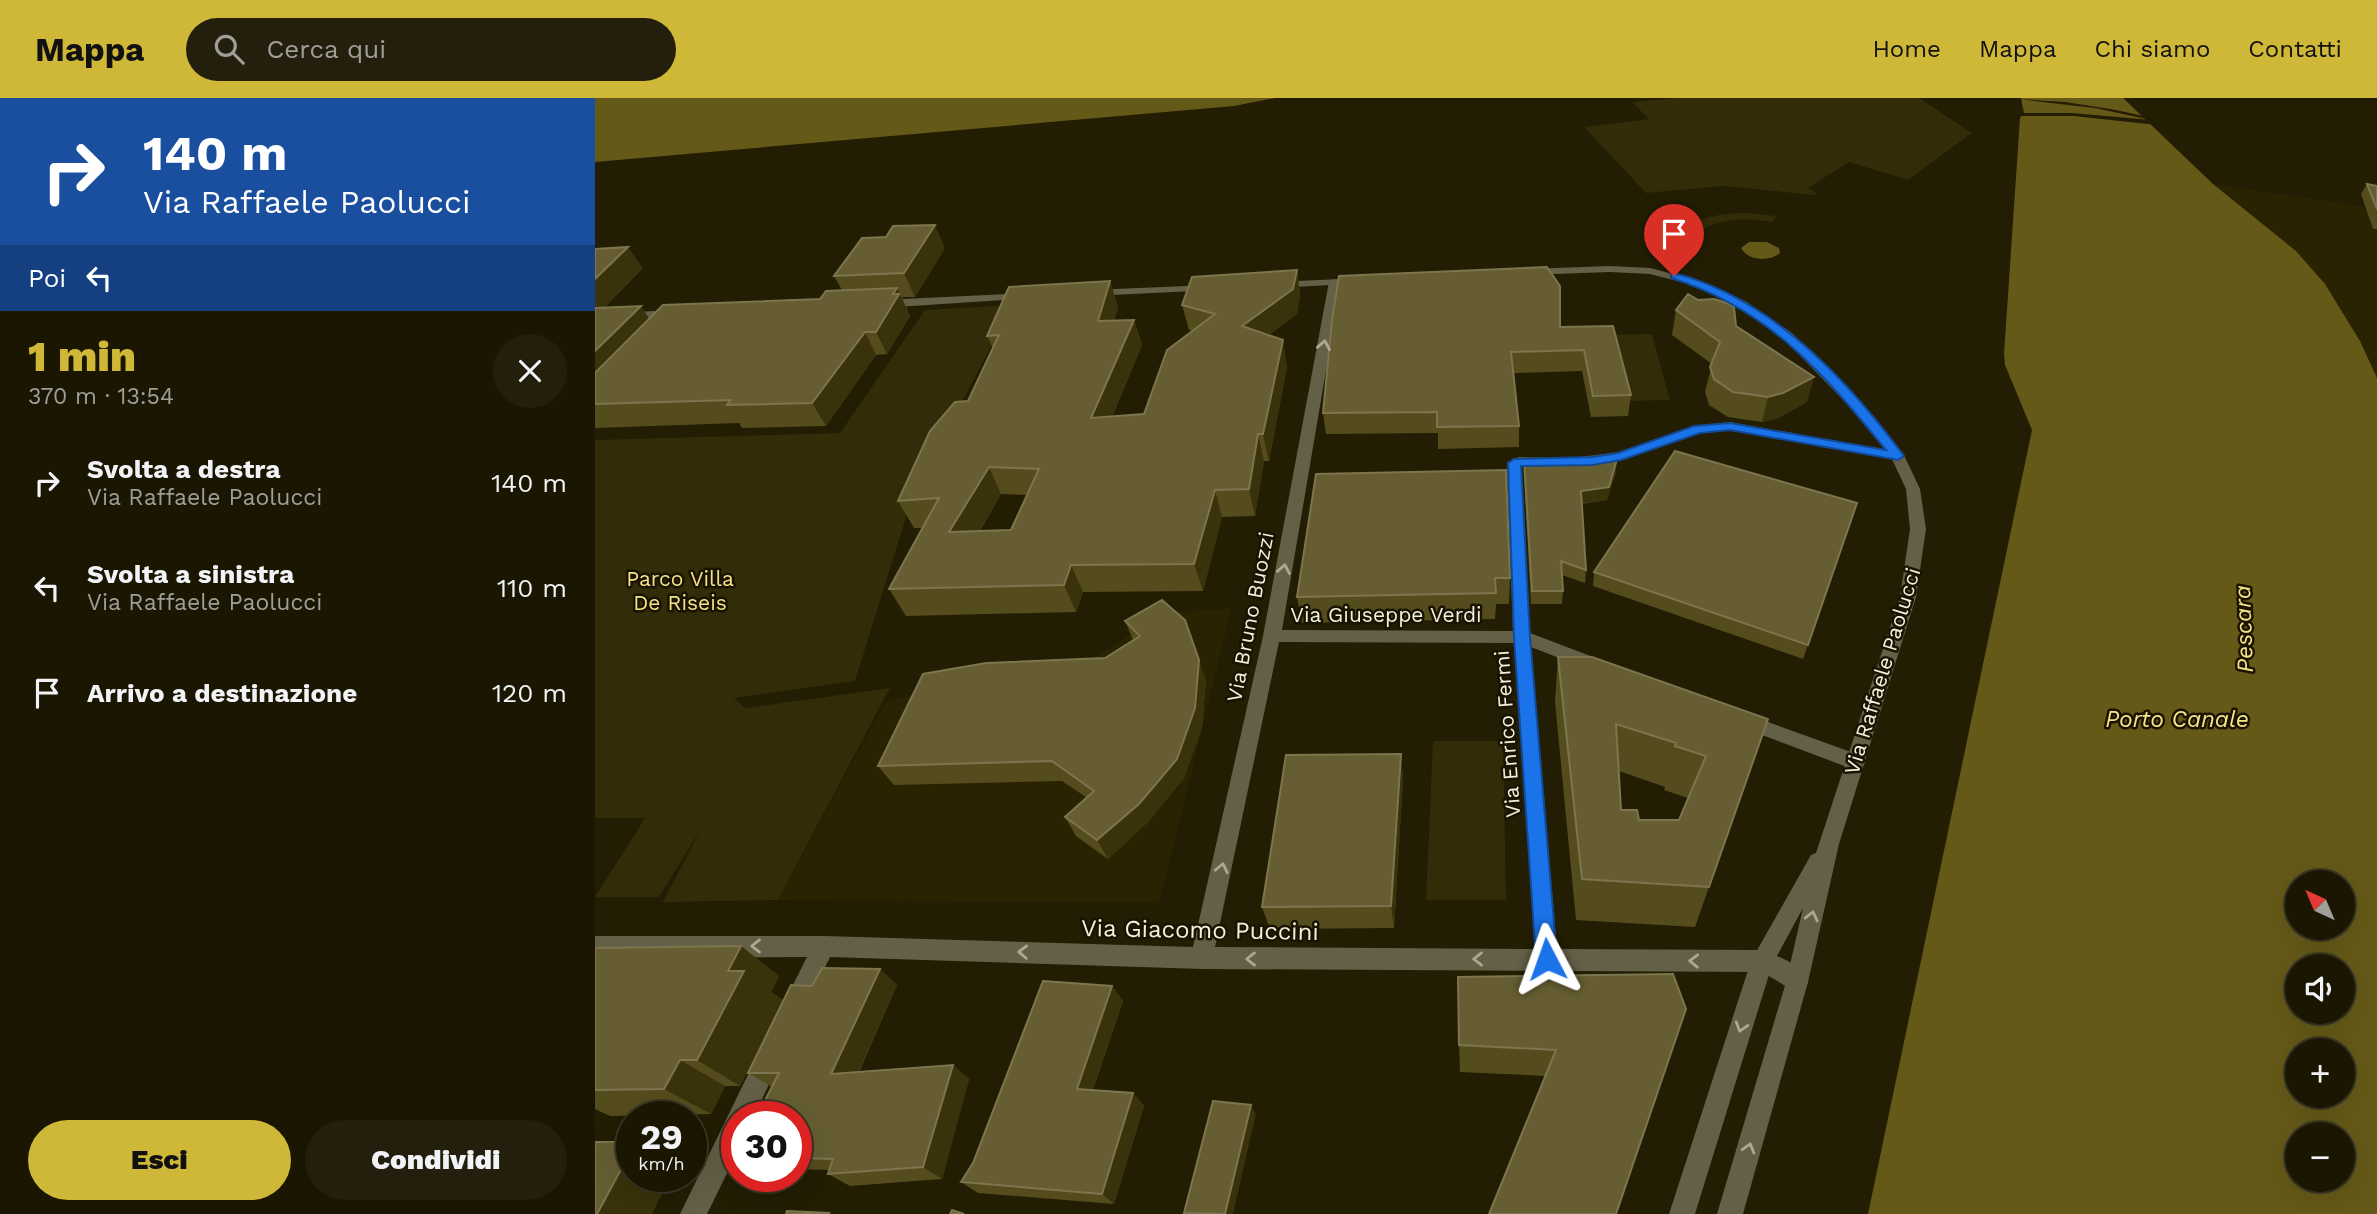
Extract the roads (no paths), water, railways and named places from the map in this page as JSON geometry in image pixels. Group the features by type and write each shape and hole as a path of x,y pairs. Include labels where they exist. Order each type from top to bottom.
{"street":[{"name":"Via Raffaele Paolucci","path":"1522,273 1650,271 1681,277 1726,296 1765,318 1788,335 1824,371 1898,456 1908,476 1915,500 1918,529 1908,597 1829,844 1797,982 1730,1214"},
{"path":"1268,285 1371,280"},
{"name":"Via Bruno Buozzi","path":"1202,958 1272,636 1335,282"},
{"path":"1075,294 1228,287"},
{"path":"865,304 1048,296"},
{"path":"595,318 687,314 663,332"},
{"name":"Via Enrico Fermi","path":"1547,959 1522,637 1514,463 1592,461 1621,456 1699,429 1730,426 1898,456"},
{"name":"Via Giuseppe Verdi","path":"1272,636 1522,637 1615,672"},
{"path":"1720,712 1854,762"},
{"name":"Via Raffaele Paolucci","path":"1682,1214 1762,961 1829,844"},
{"path":"748,1101 824,946"},
{"name":"Via Giacomo Puccini","path":"595,947 824,946 1202,958 1762,961 1777,967 1797,982"},
{"path":"693,1214 721,1157"}],"water":[{"path":"595,98 1275,98 1234,106 595,162"},
{"name":"Porto Canale","path":"2021,98 2123,98 2213,184 2296,251 2325,284 2360,341 2377,378 2377,1214 1868,1214 2032,430 2005,365 2004,354 2020,118 2024,113"},
{"path":"1749,242 1767,242 1779,248 1780,253 1770,258 1754,258 1741,248"}],"park label":[{"name":"Parco Villa De Riseis","path":"680,590"}],"water label":[{"name":"Pescara","path":"2244,629"}]}
